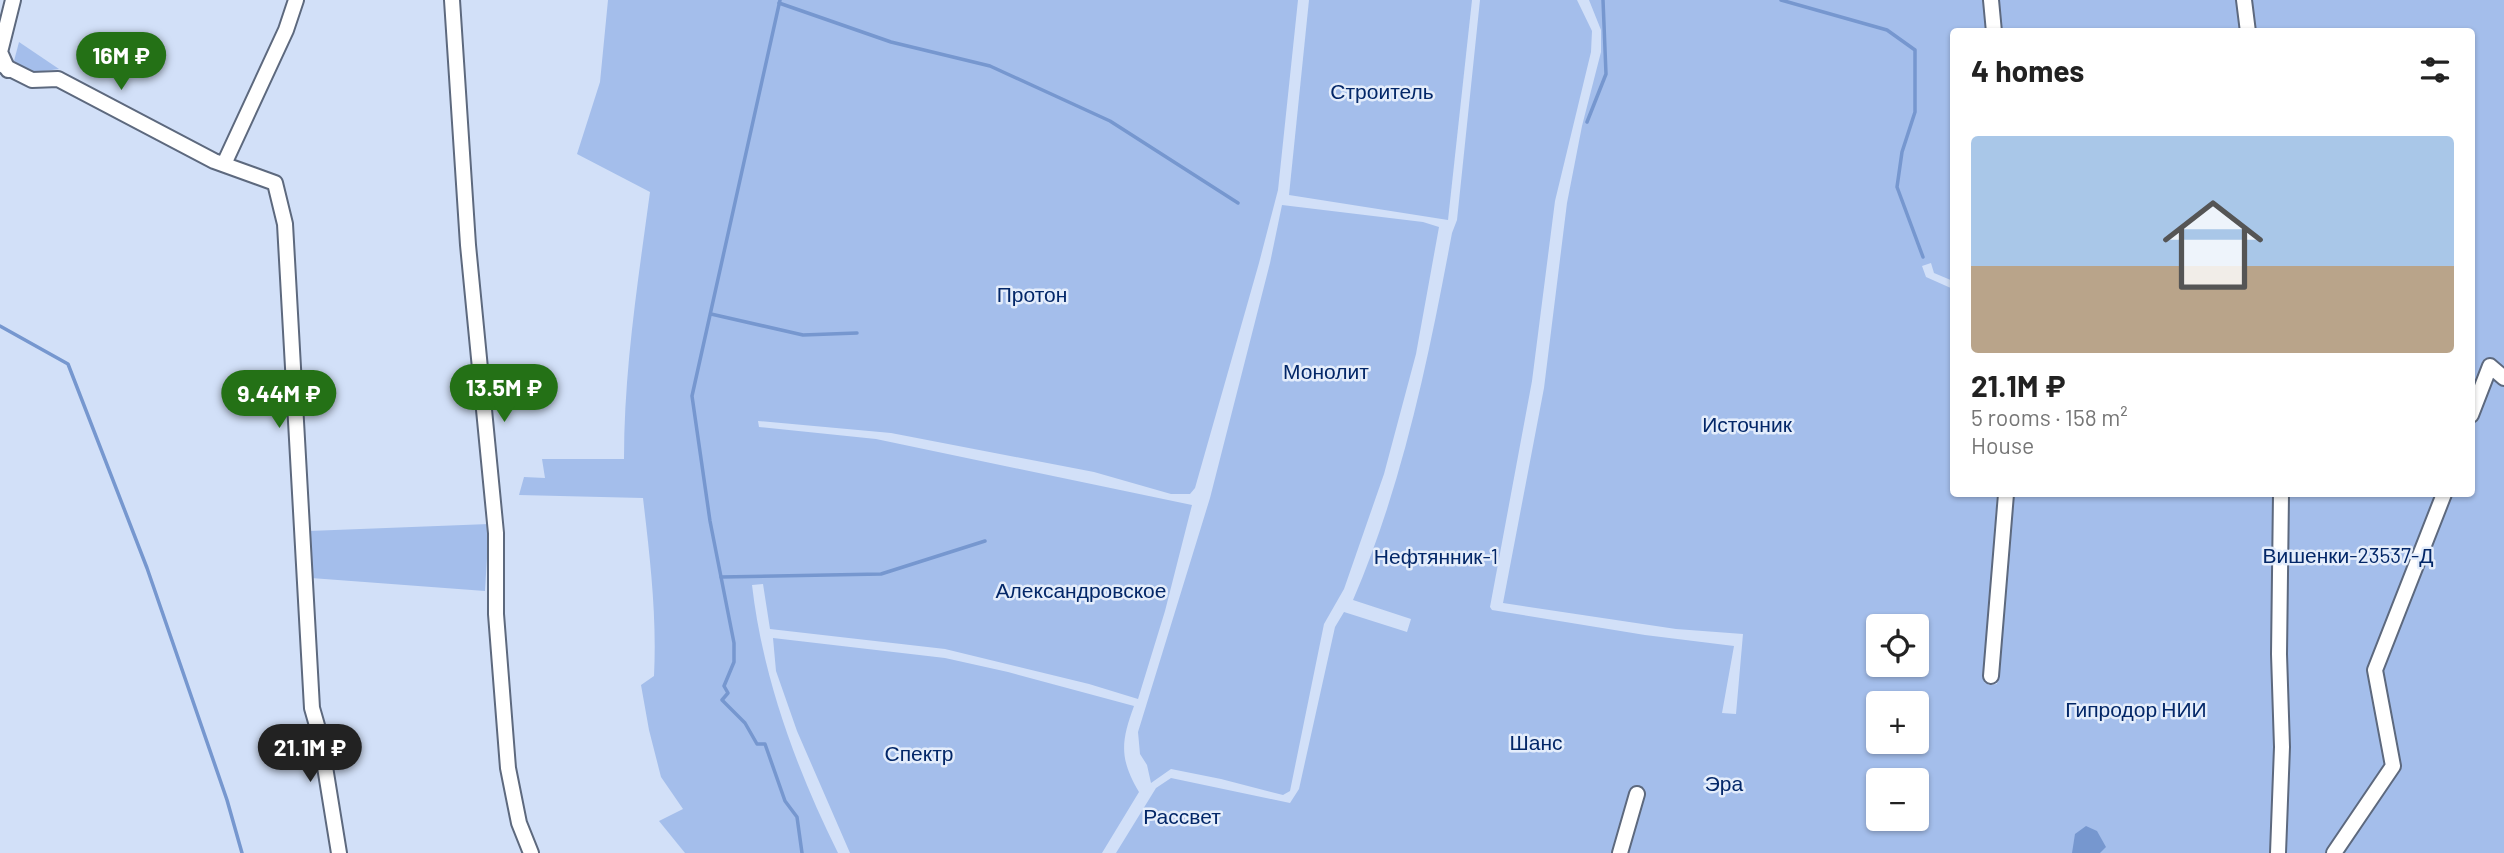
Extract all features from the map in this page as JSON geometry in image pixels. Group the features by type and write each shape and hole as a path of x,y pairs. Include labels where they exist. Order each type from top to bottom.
{"street":[{"path":"13,0 0,52 4,67 32,79 58,79 214,161 275,183 285,224 312,708 320,736 339,853"},
{"path":"224,164 286,30 296,0"},
{"path":"452,0 468,245 496,533 496,614 508,768 519,822 531,853"},
{"path":"1991,0 1994,28"},
{"path":"2244,0 2248,28"},
{"path":"2475,405 2490,366 2504,378"},
{"path":"1991,676 2006,497"},
{"path":"2278,853 2282,747 2279,654 2281,497"},
{"path":"2334,853 2393,766 2375,670 2443,497"},
{"path":"1620,853 1637,794"}],"green space":[{"path":"608,0 1298,0 1278,190 1195,488 1190,494 1171,494 1094,472 891,433 758,421 759,427 876,439 1192,505 1165,611 1138,699 1089,684 945,649 770,629 763,584 752,585 764,655 783,722 808,788 838,853 685,853 659,821 683,809 661,777 641,685 654,676 655,654 652,587 643,498 519,495 524,477 545,478 542,459 624,459 629,358 650,192 577,154 600,82"},
{"name":"Строитель","path":"1309,0 1472,0 1448,220 1289,195"},
{"path":"1480,0 1577,0 1592,31 1591,52 1555,201 1532,381 1490,607 1492,610 1645,635 1734,646 1722,713 1736,714 1743,634 1676,629 1503,603 1544,388 1567,203 1582,126 1601,52 1601,30 1589,0 1987,0 1990,28 1950,28 1950,280 1934,273 1931,263 1922,266 1926,277 1950,288 1950,497 1997,497 1984,682 1989,685 1997,684 2013,497 2275,497 2277,738 2273,853 1627,853 1644,791 1636,790 1615,853 1116,853 1156,788 1171,778 1290,803 1299,789 1335,627 1344,612 1407,632 1411,619 1353,600 1371,556 1400,465 1434,326 1452,233 1457,220"},
{"path":"1999,0 2237,0 2242,28 2002,28"},
{"path":"2247,0 2504,0 2504,374 2497,370 2475,400 2475,28 2250,28"},
{"path":"19,42 59,69 29,73 14,61"},
{"name":"Монолит","path":"1282,205 1423,222 1439,227 1416,354 1384,474 1344,589 1324,624 1290,791 1283,795 1171,769 1151,783 1147,765 1140,754 1138,732 1210,498 1270,263"},
{"path":"2490,375 2504,383 2504,853 2341,853 2371,806 2399,772 2380,674 2446,497 2475,497 2475,417"},
{"name":"Вишенки-23537-Д","path":"2286,497 2439,497 2369,670 2389,763 2329,853 2281,853 2288,721"},
{"path":"489,524 485,591 311,578 309,531"},
{"name":"Спектр","path":"773,638 945,658 1134,706 1126,730 1124,750 1128,769 1139,792 1102,853 850,853 797,731 776,671"}],"shaded area":[{"path":"2086,826 2097,831 2106,847 2100,853 2072,853 2075,834"}],"waterway":[{"path":"780,0 692,396 710,521 734,643 734,662 724,686 728,693 722,700 745,723 757,744 765,744 785,801 797,817 802,853"},
{"path":"1587,122 1606,74 1603,0"},
{"path":"1781,0 1887,30 1915,50 1915,112 1902,152 1897,187 1923,257"},
{"path":"779,3 891,42 990,66 1110,121 1238,203"},
{"path":"711,314 803,335 857,333"},
{"path":"0,326 68,364 147,568 227,800 242,853"},
{"path":"721,577 881,574 985,541"}],"park label":[{"name":"Протон","path":"1032,295"},
{"name":"Источник","path":"1747,425"},
{"name":"Нефтянник-1","path":"1436,557"},
{"name":"Александровское","path":"1081,591"},
{"name":"Гипродор НИИ","path":"2136,710"},
{"name":"Шанс","path":"1536,743"},
{"name":"Эра","path":"1724,784"},
{"name":"Рассвет","path":"1182,817"}]}
